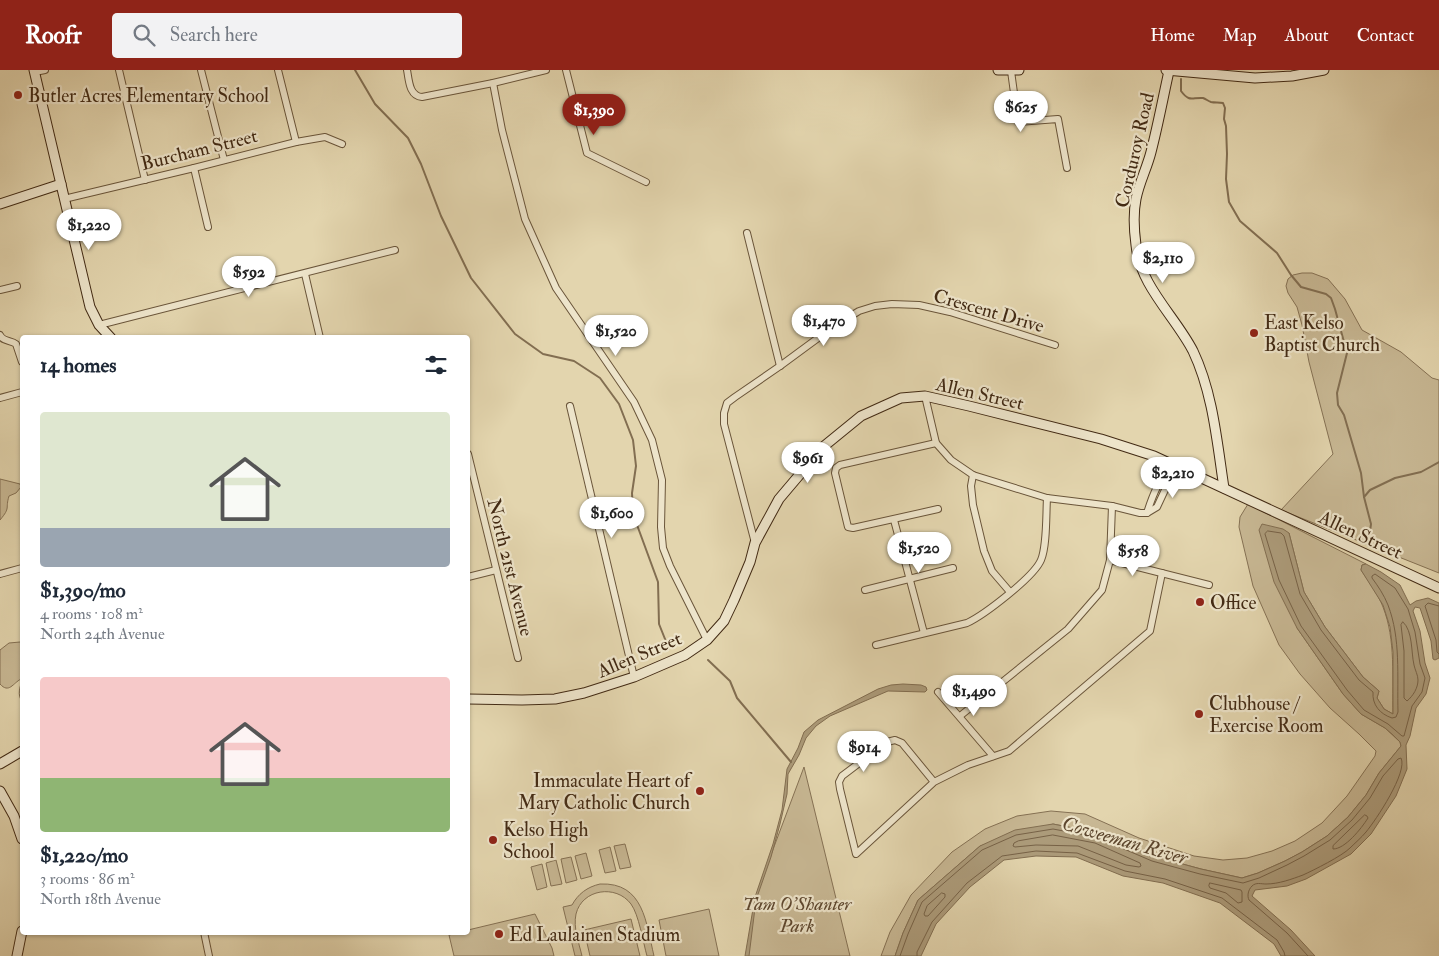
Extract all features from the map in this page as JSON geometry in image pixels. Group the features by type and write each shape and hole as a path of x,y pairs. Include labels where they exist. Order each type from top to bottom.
{"street":[{"path":"44,70 35,71 90,307 99,325 108,335"},
{"path":"119,70 144,180"},
{"path":"201,70 224,160"},
{"path":"278,70 296,142"},
{"path":"407,70 412,90 415,95 422,97 546,70"},
{"path":"566,70 588,153 646,182"},
{"path":"998,70 1015,70 1018,122 1058,119 1067,168"},
{"path":"1168,70 1255,78 1292,76 1324,70"},
{"name":"Corduroy Road","path":"1168,70 1151,152 1136,198 1134,224 1136,246 1146,278 1183,334 1199,367 1214,422 1224,488"},
{"path":"493,83 502,130 525,219 556,288 634,402 652,440 662,480 661,527 663,548 706,640"},
{"name":"Burcham Street","path":"64,199 296,142 325,137 342,144"},
{"path":"194,168 208,227"},
{"path":"0,204 61,184"},
{"path":"747,233 780,366"},
{"path":"99,325 395,250"},
{"path":"305,274 319,335"},
{"path":"0,290 17,286"},
{"name":"Crescent Drive","path":"755,543 724,424 724,412 728,403 735,397 833,327 859,311 875,306 892,304 919,305 950,312 1055,345"},
{"path":"0,335 16,344 20,356"},
{"path":"0,398 20,393"},
{"path":"925,396 936,443 951,460 974,475 1047,498 1112,506 1147,513 1162,476 1173,465"},
{"name":"Allen Street","path":"470,698 555,699 584,693 634,677 685,656 706,640 724,621 750,562 755,543 779,499 823,447 861,416 901,398 925,396 970,406 1101,439 1154,456 1439,588"},
{"path":"570,406 634,677"},
{"path":"936,443 840,466 836,468 835,473 848,527 853,528 894,520 938,509"},
{"name":"North 21st Avenue","path":"470,462 518,658"},
{"path":"974,475 971,486 972,505 984,551 992,571 1010,592"},
{"path":"876,646 967,623 978,618 1010,592 1036,568 1041,560 1044,550 1047,498"},
{"path":"960,716 1068,629 1102,590 1110,560 1112,506"},
{"path":"894,520 924,633"},
{"path":"1110,560 1209,585"},
{"path":"865,590 953,568"},
{"path":"0,574 20,569"},
{"path":"470,576 496,570"},
{"path":"934,782 902,743 895,740 887,742 842,776 839,782 840,789 856,854 934,782 968,765 1009,751 1150,631 1162,573"},
{"path":"938,692 993,756"},
{"path":"0,764 20,752"},
{"path":"0,791 14,816 20,833"},
{"path":"17,956 21,935"},
{"path":"205,935 209,956"}],"green space":[{"path":"1312,273 1328,279 1345,299 1362,330 1401,352 1432,378 1439,380 1439,573 1281,510 1333,454 1297,307 1286,286 1288,279 1293,275"},
{"path":"0,479 20,484 20,488 16,493 9,496 7,510 0,520"},
{"path":"1248,504 1366,564 1362,565 1361,570 1381,602 1390,633 1392,646 1393,714 1384,709 1377,698 1379,691 1363,677 1325,627 1304,592 1289,533 1297,628 1343,694 1361,714 1385,728 1400,742 1401,746 1379,773 1366,795 1348,817 1327,836 1285,861 1242,878 1153,856 1098,833 1053,824 980,846 918,900 895,956 881,956 890,932 911,895 952,852 985,829 1017,816 1051,811 1085,814 1139,838 1194,856 1223,860 1247,858 1272,851 1295,841 1322,823 1347,796 1375,756 1376,751 1330,708 1300,674 1279,645 1253,586 1239,527 1240,517"},
{"path":"20,642 20,680 11,687 6,688 0,684 0,650 9,643"},
{"name":"Tam O'Shanter Park","path":"804,767 850,956 747,956 754,906 760,884"},
{"path":"625,844 631,867 620,869 614,846"},
{"path":"610,847 616,871 605,873 599,850"},
{"path":"586,853 592,876 581,879 575,856"},
{"path":"571,857 577,880 566,883 561,859"},
{"path":"556,860 562,884 551,886 546,863"},
{"path":"542,864 547,887 537,890 531,867"},
{"path":"600,884 615,885 626,890 634,897 645,918 654,956 647,956 639,922 631,904 617,894 600,892 585,899 579,906 575,925 582,956 575,956 563,907 572,905 583,892"},
{"path":"709,909 719,956 666,956 659,920"},
{"name":"Ed Laulainen Stadium","path":"535,914 554,956 454,956 449,935 470,935 470,930"},
{"path":"631,919 640,956 590,956 584,930"}],"water":[{"path":"1262,524 1283,529 1289,533 1304,592 1325,627 1363,677 1379,691 1377,698 1384,709 1393,714 1393,652 1390,627 1383,605 1361,570 1362,565 1366,564 1400,585 1410,605 1416,601 1428,598 1439,603 1439,658 1435,660 1433,659 1431,641 1420,608 1415,607 1413,611 1420,631 1425,663 1430,678 1426,694 1416,708 1410,736 1406,745 1407,769 1396,796 1371,834 1351,854 1306,879 1287,886 1255,890 1252,896 1291,930 1315,956 1281,956 1274,944 1220,903 1163,883 1123,876 1076,857 1036,856 1004,860 970,887 936,924 921,956 895,956 918,900 980,846 1015,830 1053,824 1098,833 1153,856 1242,878 1258,873 1302,852 1327,836 1348,817 1401,746 1400,742 1385,728 1361,714 1343,694 1297,628 1274,582 1259,530"},
{"path":"903,684 921,685 926,687 927,690 925,692 888,691 830,716 816,726 806,738 788,774 787,794 780,824 756,900 749,956 745,956 755,897 782,810 787,769 804,732 818,720 878,689"}],"waterway":[{"path":"355,70 375,104 408,138 421,164 441,216 471,278 515,334 543,354 574,361 600,378 619,404 633,440 636,466 632,493 633,514 658,582 659,624 669,649"},
{"path":"1181,79 1181,91 1187,97 1191,99 1203,98 1211,102 1223,103 1225,108 1226,179 1229,202 1240,221 1277,253 1301,287 1326,294 1331,298 1347,353 1337,393 1338,405 1344,415 1361,473 1364,497 1371,524 1368,546"},
{"path":"1364,497 1370,490 1395,478 1421,472 1439,462"},
{"path":"708,660 730,681 737,698 791,762"}],"place":[{"name":"Butler Acres Elementary School","path":"18,95"},
{"name":"East Kelso Baptist Church","path":"1254,333"},
{"name":"Office","path":"1200,602"},
{"name":"Clubhouse / Exercise Room","path":"1199,714"},
{"name":"Immaculate Heart of Mary Catholic Church","path":"700,791"},
{"name":"Kelso High School","path":"493,840"},
{"name":"Ed Laulainen Stadium","path":"499,934"}],"water label":[{"name":"Coweeman River","path":"1125,840"}]}
